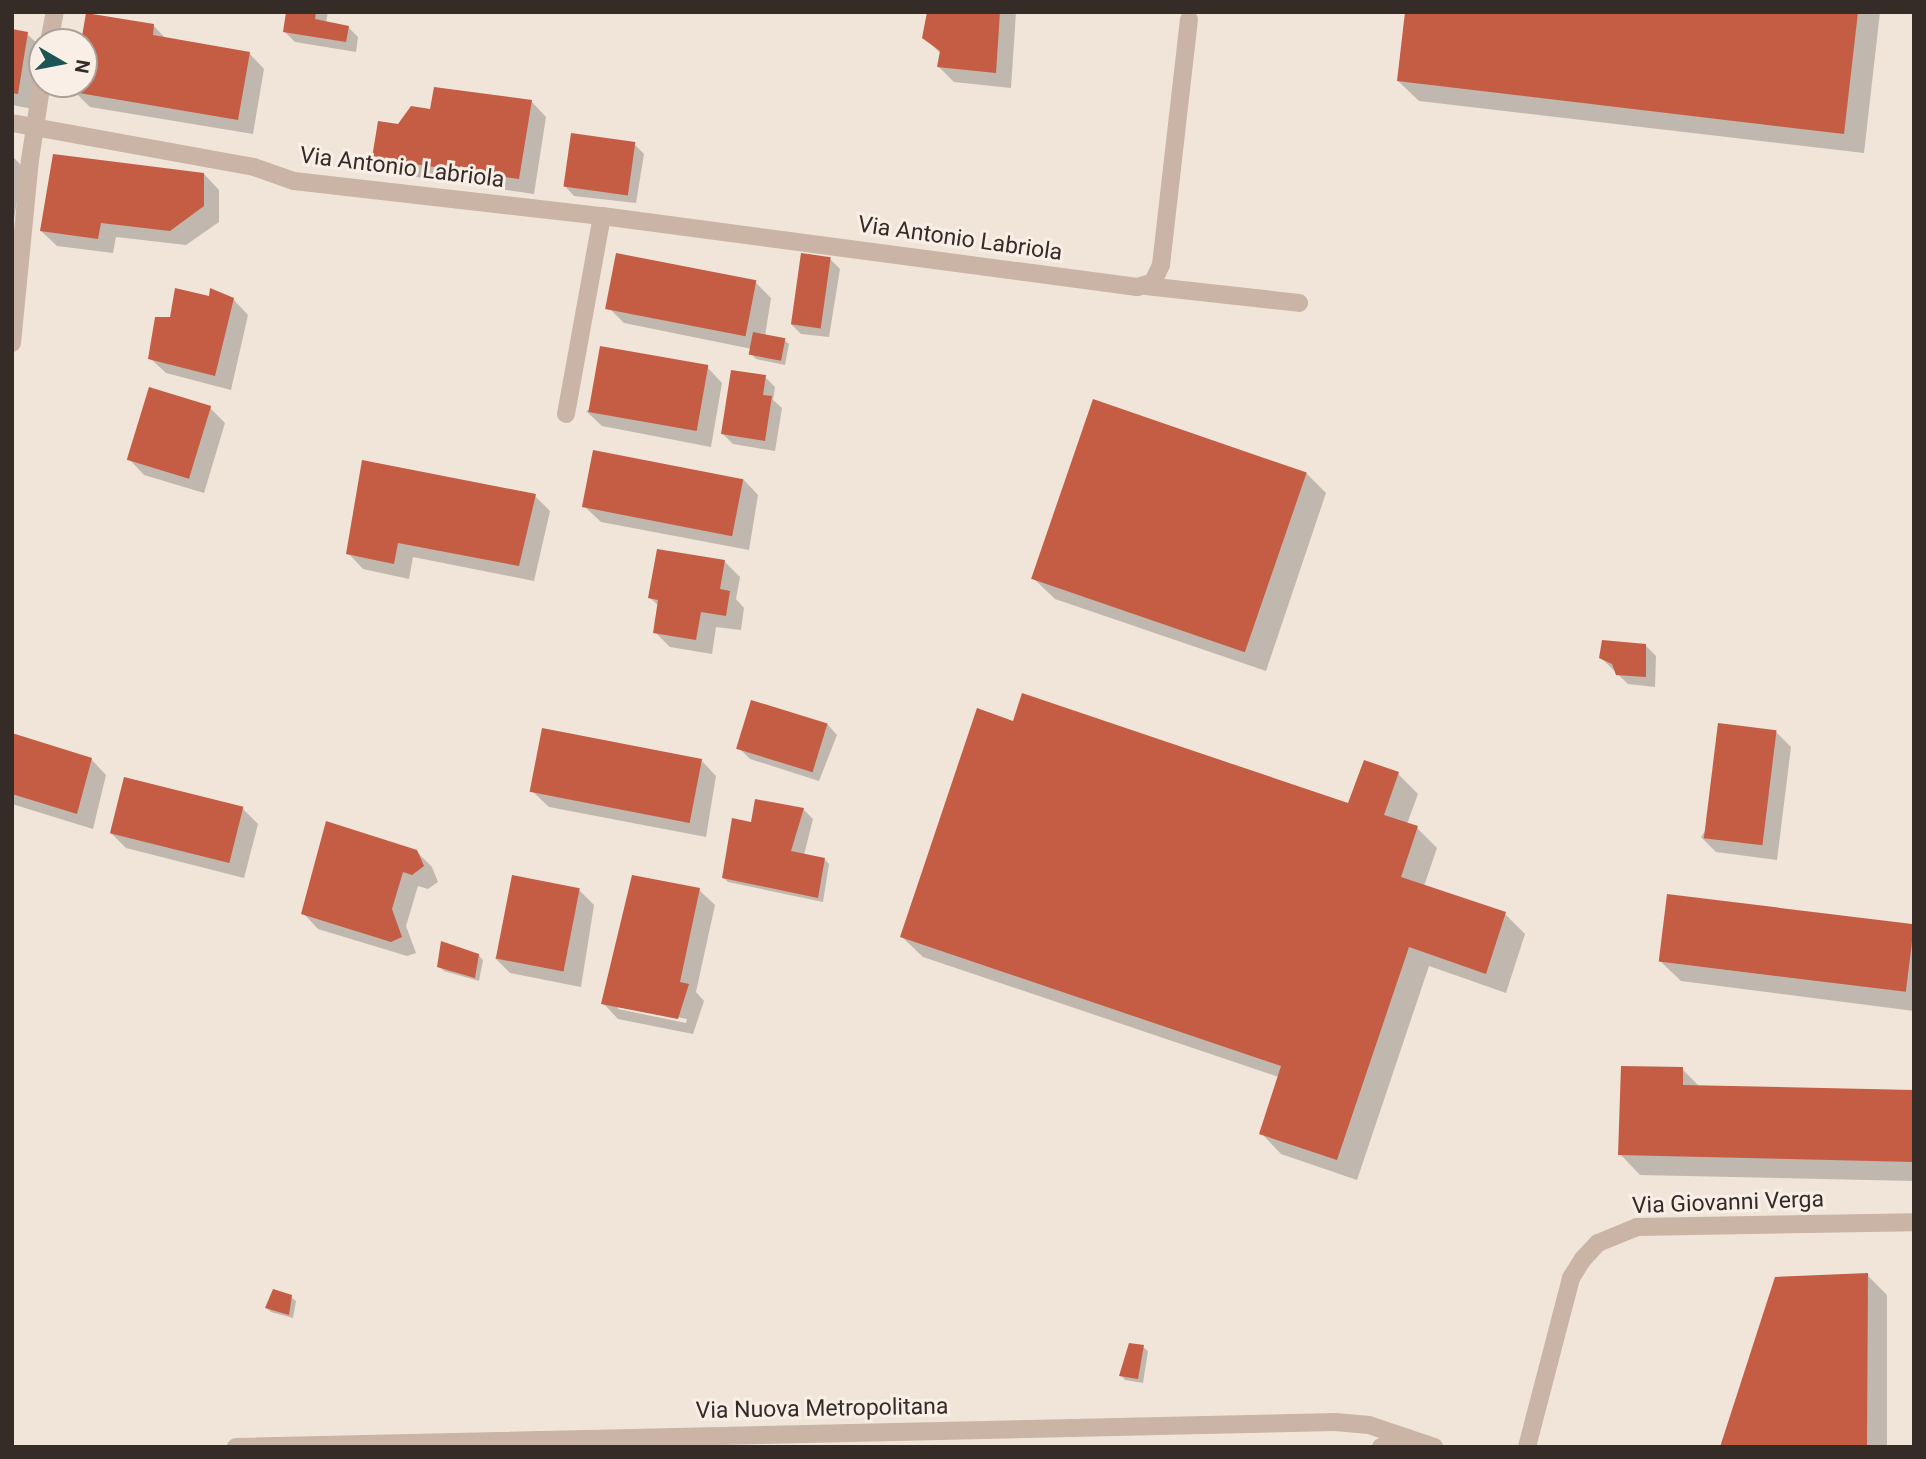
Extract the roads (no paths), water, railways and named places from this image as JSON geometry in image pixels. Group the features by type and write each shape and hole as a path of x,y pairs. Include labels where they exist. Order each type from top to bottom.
{"street":[{"path":"1146,286 1153,282 1161,265 1189,20"},
{"path":"12,343 39,98"},
{"name":"Via Antonio Labriola","path":"12,123 254,167 294,181 602,216 1299,303"},
{"path":"566,414 602,216"},
{"name":"Via Giovanni Verga","path":"1527,1447 1572,1279 1583,1259 1598,1243 1637,1227 1914,1222"},
{"name":"Via Nuova Metropolitana","path":"236,1447 1335,1422 1369,1425 1434,1447"},
{"path":"1381,1447 1407,1438"}]}
